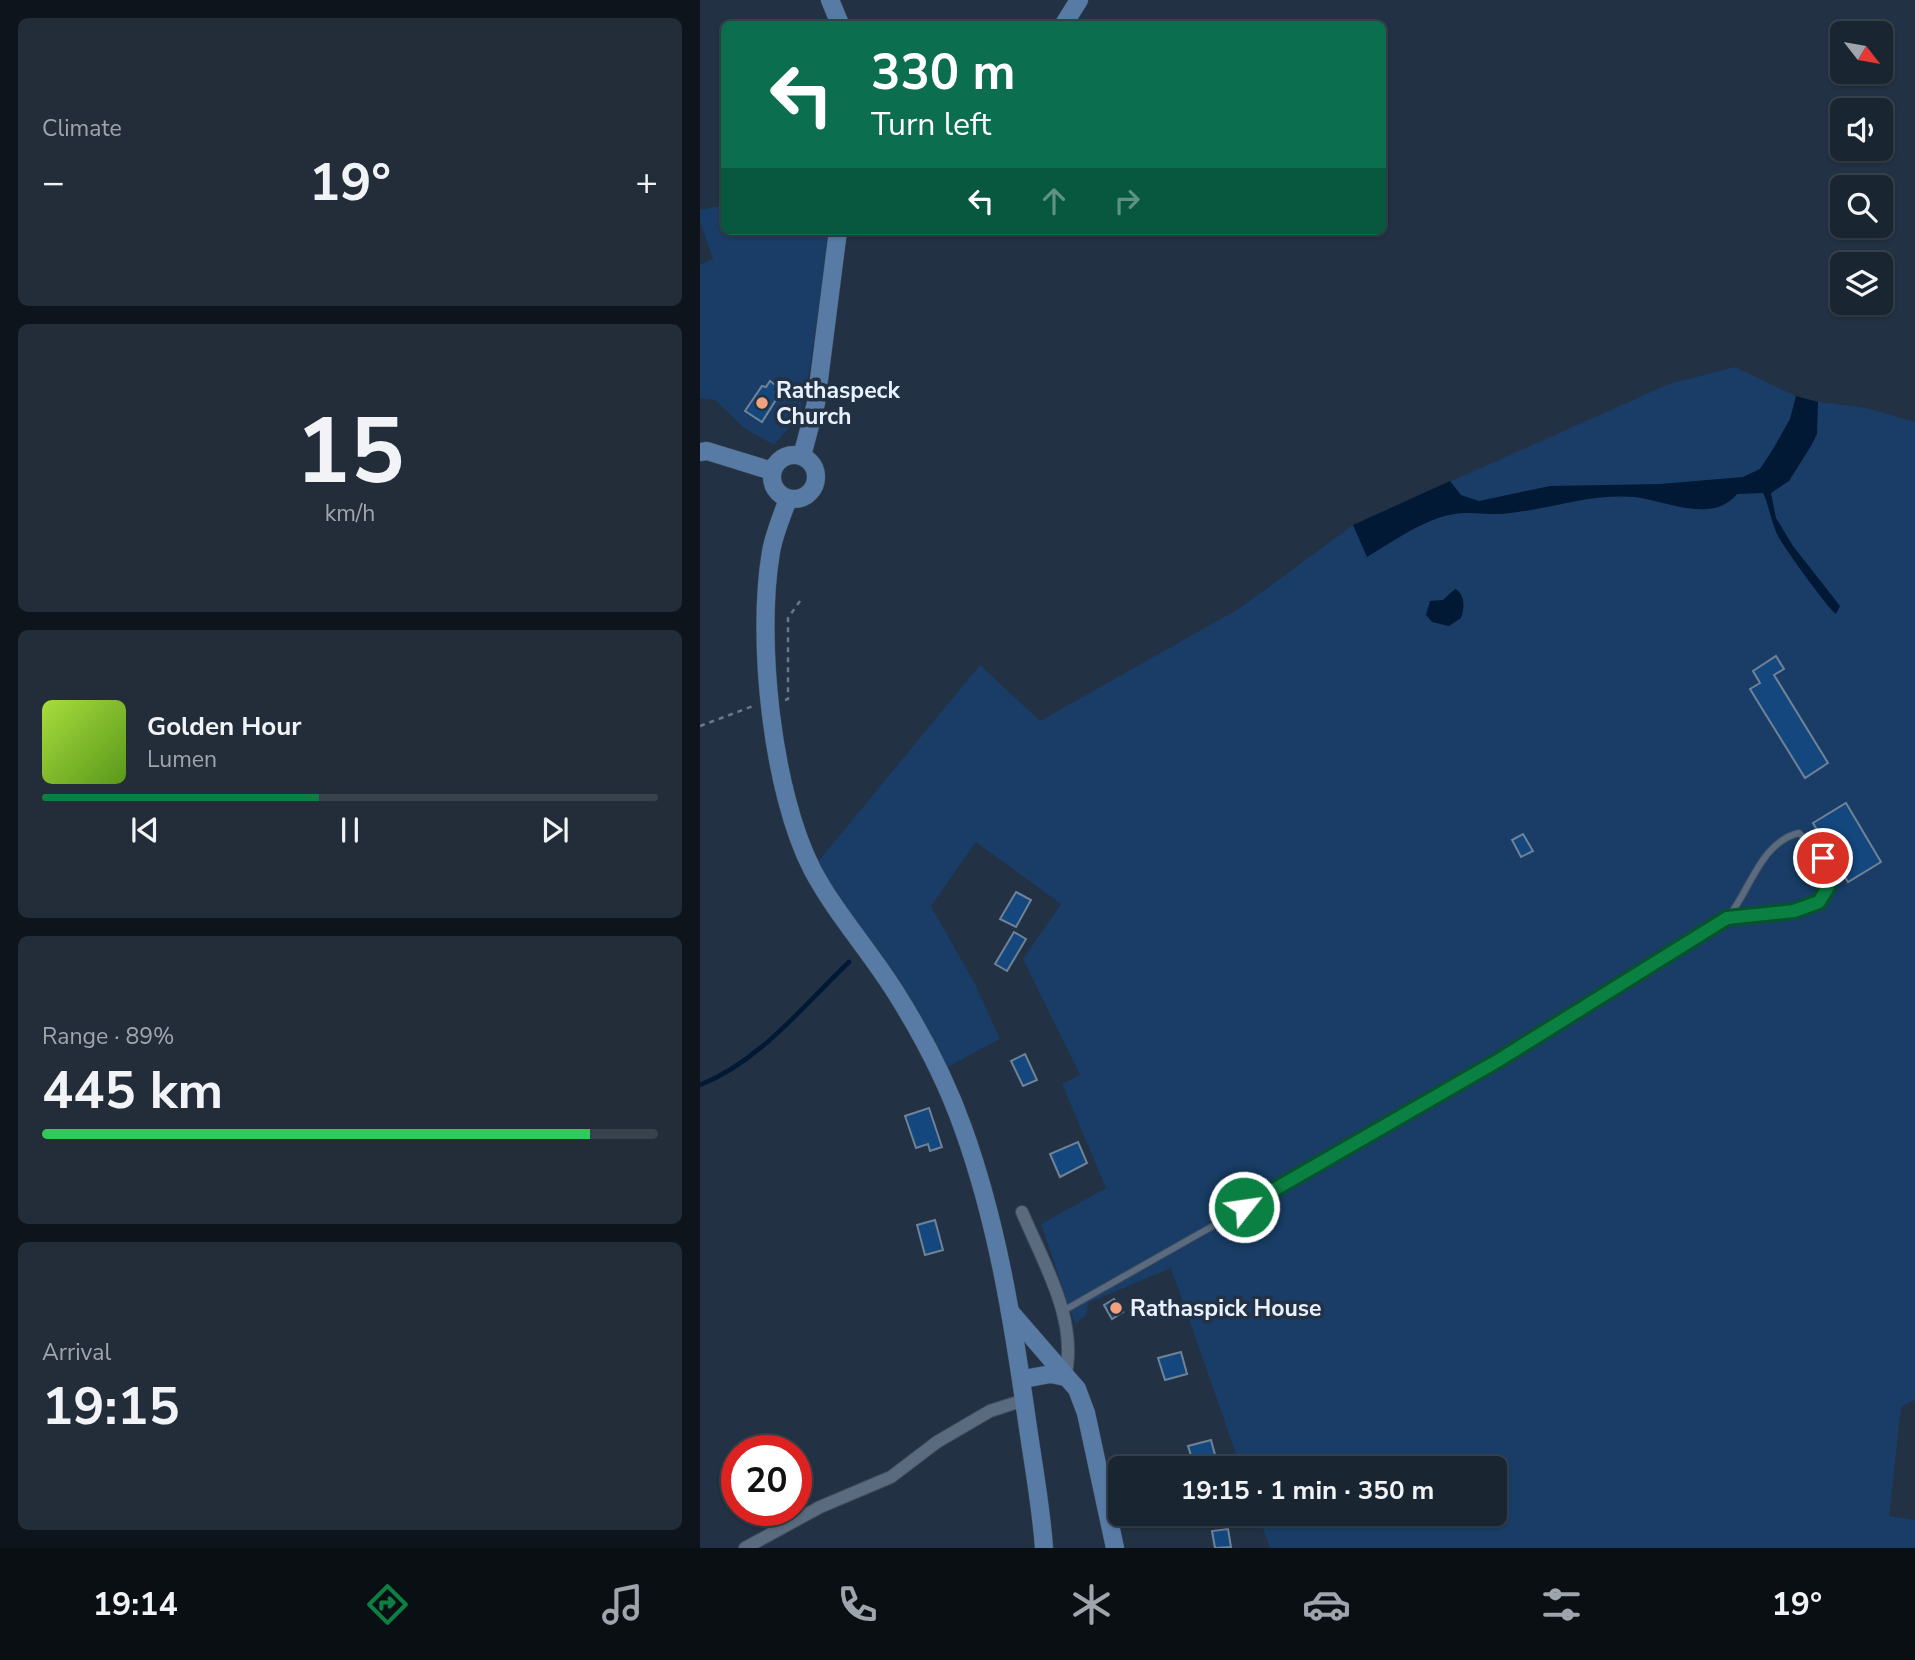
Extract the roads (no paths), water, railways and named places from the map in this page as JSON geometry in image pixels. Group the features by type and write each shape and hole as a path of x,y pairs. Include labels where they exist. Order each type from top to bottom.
{"street":[{"path":"830,0 839,21"},
{"path":"1066,21 1079,0"},
{"path":"802,456 816,403 837,235"},
{"path":"700,452 707,451 772,471"},
{"path":"794,454 802,456 813,466 816,481 814,488 803,498 788,499 776,491 772,471 780,459 794,454"},
{"path":"788,499 771,551 766,620 775,741 786,805 812,869 896,992 945,1081 964,1129 991,1222 1012,1314 1044,1548"},
{"path":"1022,1212 1063,1311 1068,1362 1065,1377"},
{"path":"1012,1314 1077,1389 1086,1413 1115,1548"},
{"path":"1023,1379 1051,1374 1065,1377"},
{"path":"745,1548 820,1507 891,1478 937,1442 990,1411 1024,1400"}],"lane":[{"path":"1063,1311 1499,1060 1727,918 1773,846 1786,836 1799,833 1823,858 1828,887 1819,902 1794,911 1727,918"}],"waterway":[{"path":"700,1085 722,1075 761,1047 849,962"}],"place":[{"name":"Rathaspeck Church","path":"762,403"},
{"name":"Rathaspick House","path":"1116,1308"}]}
